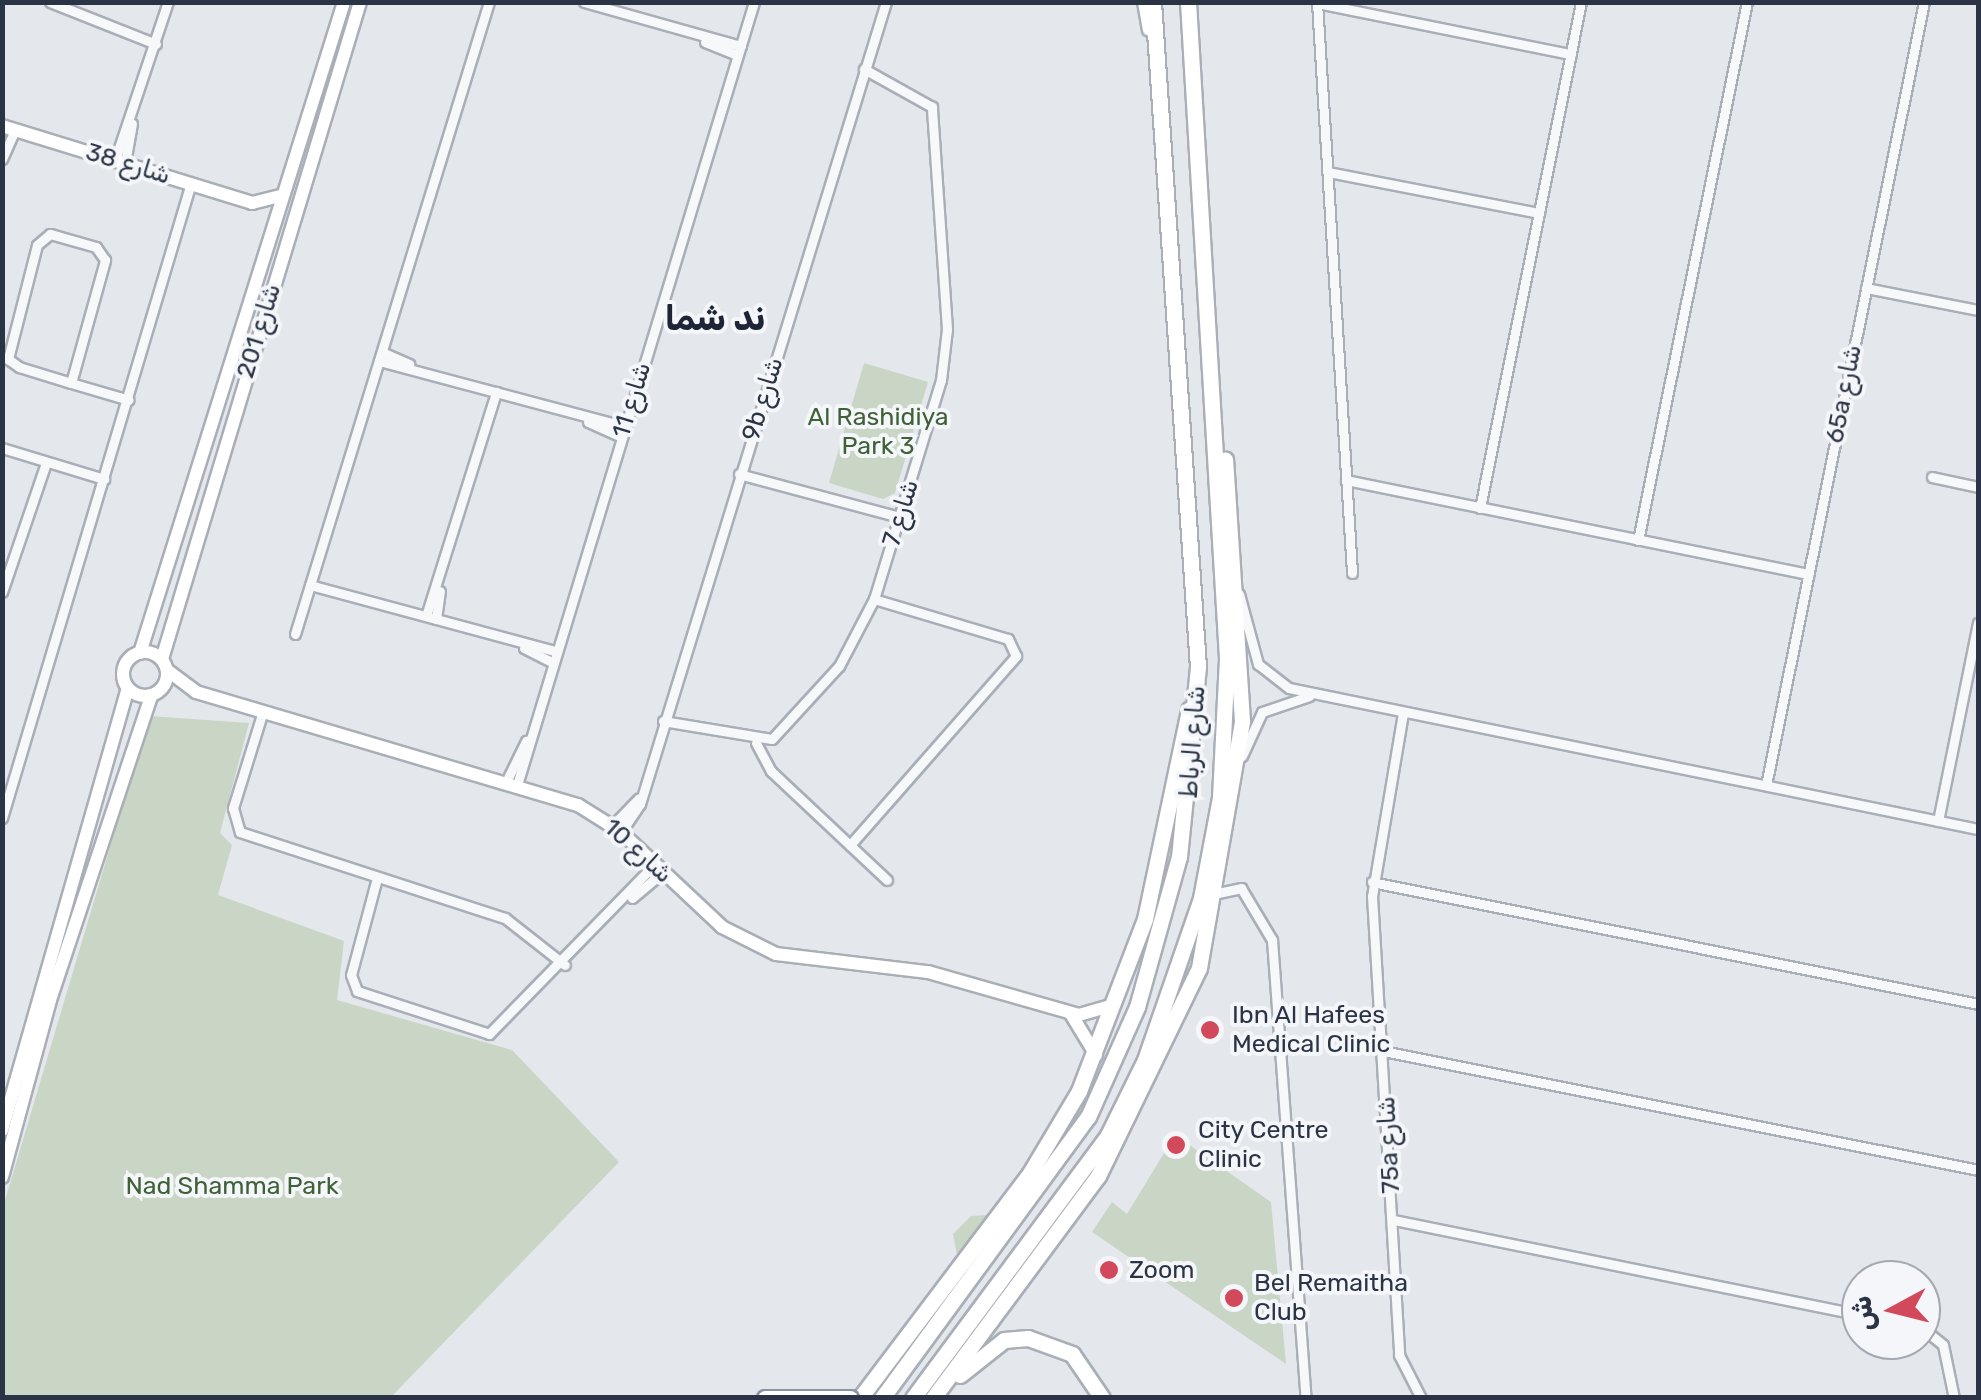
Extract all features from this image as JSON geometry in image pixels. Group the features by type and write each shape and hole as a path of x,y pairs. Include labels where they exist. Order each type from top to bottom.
{"highway":[{"name":"شارع الرباط","path":"882,1398 1054,1173 1115,1063 1180,856 1198,667 1153,2"},
{"name":"شارع الرباط","path":"913,1398 1092,1161 1185,956 1220,798 1226,718 1189,6"},
{"path":"934,1398 1130,1122 1182,1013 1218,893 1238,766 1238,584 1211,383"},
{"path":"860,1398 1030,1173 1096,1055 1120,1000 1198,667"},
{"path":"942,1398 985,1351 1028,1338 1072,1354 1102,1398"},
{"path":"765,1398 848,1398 892,1351"}],"street":[{"path":"50,2 156,44"},
{"path":"120,162 168,2"},
{"name":"شارع 201","path":"128,689 123,671 140,653 344,2"},
{"name":"شارع 201","path":"154,695 360,2"},
{"path":"295,634 489,2"},
{"path":"584,2 739,50"},
{"name":"شارع 11","path":"512,784 754,2"},
{"path":"1144,2 1155,54"},
{"path":"1480,508 1582,2"},
{"path":"1638,540 1748,2"},
{"name":"65a شارع","path":"1766,785 1924,2"},
{"path":"1352,573 1317,3 1571,54"},
{"name":"9b شارع","path":"617,828 642,791 885,4"},
{"name":"شارع 7","path":"769,741 840,666 874,599 947,329 934,111 921,93 863,73"},
{"path":"2,159 6,130"},
{"name":"شارع 38","path":"6,130 252,203"},
{"path":"1328,172 1539,214"},
{"path":"2,818 194,184"},
{"path":"272,230 252,203 284,195"},
{"path":"71,383 106,260 96,247 50,234 37,245 6,353 71,383 129,400"},
{"path":"1866,288 1978,310"},
{"path":"380,356 623,432"},
{"path":"431,618 500,393"},
{"path":"2,448 104,479"},
{"path":"2,592 46,463"},
{"path":"741,470 898,521"},
{"path":"1932,476 1978,487"},
{"path":"1346,480 1808,574"},
{"path":"311,581 554,657"},
{"path":"1238,584 1264,672 1316,695 1978,830"},
{"path":"850,844 1016,652 1008,639 874,599"},
{"path":"1938,821 1976,653 1978,623"},
{"path":"140,653 164,664"},
{"name":"شارع 10","path":"164,664 196,692"},
{"path":"2,1130 128,689"},
{"name":"شارع 10","path":"128,689 154,695 196,692 512,784 617,828 722,927 776,954 928,972 1069,1012 1100,1014 1120,1000"},
{"path":"2,1176 50,1000 154,695"},
{"path":"1238,766 1262,712 1316,695"},
{"path":"259,710 233,808 240,832 505,918 544,945 563,967"},
{"name":"75a شارع","path":"1402,713 1372,882 1400,1363 1420,1396"},
{"path":"664,717 756,743 769,741 772,771"},
{"path":"756,743 772,771 888,880"},
{"path":"380,879 352,974 356,991 480,1034 503,1028 659,868"},
{"path":"1372,882 1978,1004"},
{"path":"1218,893 1241,888 1272,940 1306,1398"},
{"path":"1069,1012 1096,1055"},
{"path":"1383,1050 1978,1170"},
{"path":"1394,1220 1841,1311"},
{"path":"1941,1343 1954,1398"}],"green space":[{"name":"Al Rashidiya Park 3","path":"864,363 928,382 895,493 883,499 829,483"},
{"name":"Nad Shamma Park","path":"149,716 249,723 220,833 232,845 218,895 344,941 337,1000 512,1050 619,1162 391,1397 3,1398 3,1207"},
{"name":"Bel Remaitha Club","path":"1175,1135 1271,1202 1286,1364 1092,1232 1112,1202 1127,1214"},
{"path":"988,1215 957,1255 953,1234 971,1216"}],"place":[{"name":"Ibn Al Hafees Medical Clinic","path":"1210,1030"},
{"name":"City Centre Clinic","path":"1176,1145"},
{"name":"Zoom","path":"1109,1270"},
{"name":"Bel Remaitha Club","path":"1234,1298"}],"district":[{"name":"ند شما","path":"715,318"}]}
